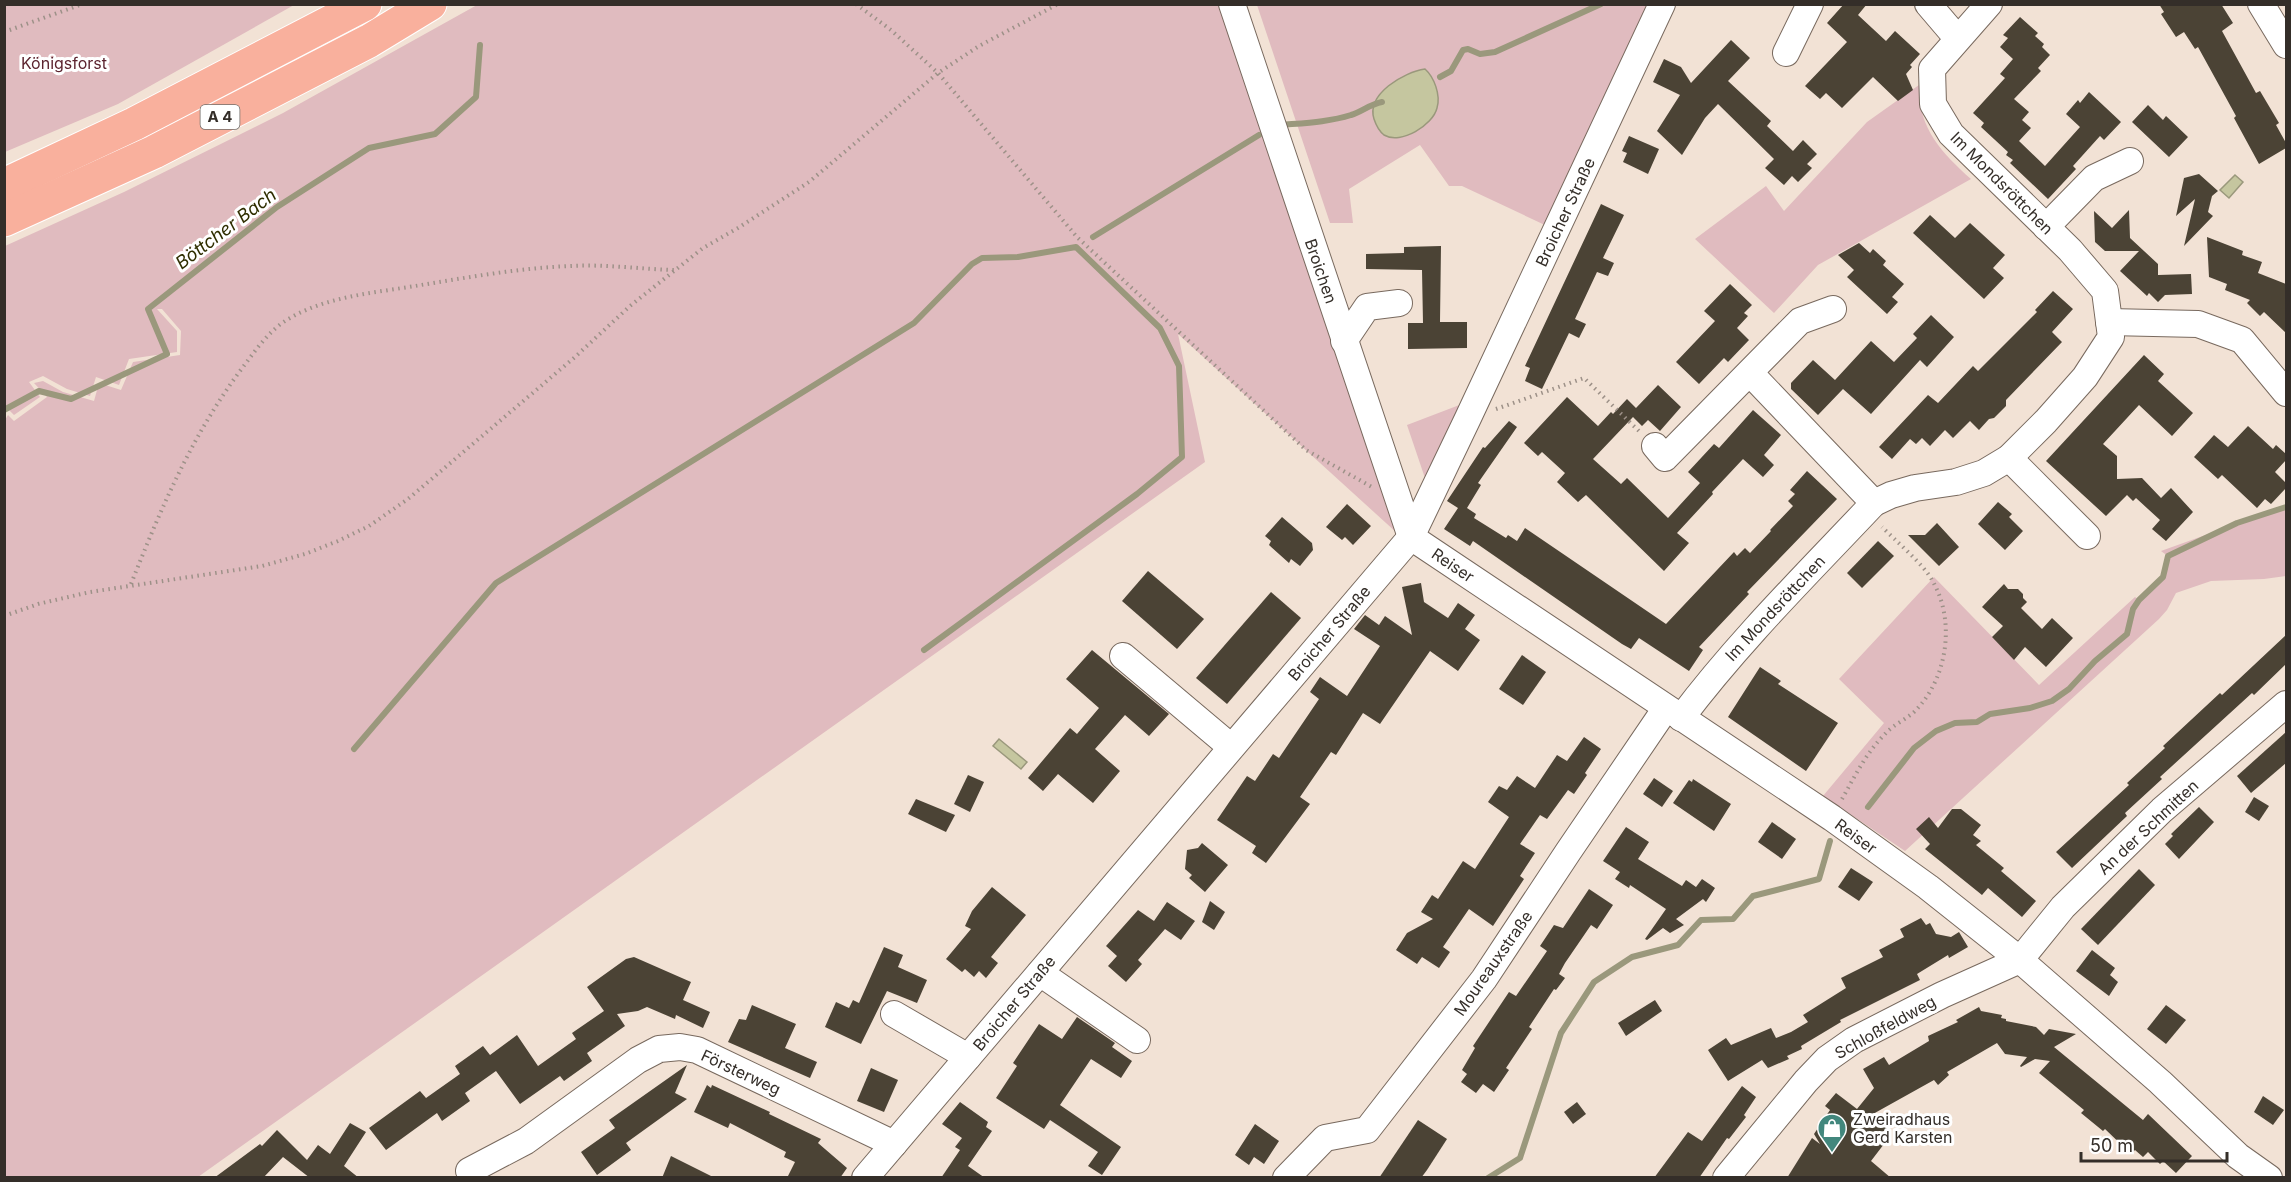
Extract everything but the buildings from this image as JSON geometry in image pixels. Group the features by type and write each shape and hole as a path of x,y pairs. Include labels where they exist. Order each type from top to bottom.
{"highway":[{"name":"A 4","path":"4,185 134,124 365,4"},
{"name":"A 4","path":"4,220 154,152 369,41 430,4"}],"street":[{"name":"Broichen","path":"1232,4 1411,537"},
{"name":"Broicher Straße","path":"865,1178 1411,537 1662,4"},
{"path":"1785,53 1810,4"},
{"path":"1928,4 1957,38"},
{"name":"Im Mondsröttchen","path":"1674,713 1713,675 1874,503 1915,488 1956,482 1984,473 2009,458 2085,377 2110,337 2104,291 2070,250 1951,134 1933,104 1932,69 1989,4"},
{"path":"2261,4 2286,45"},
{"path":"2046,227 2094,178 2130,160"},
{"path":"1344,341 1367,307 1400,303"},
{"path":"1654,446 1665,458 1800,321 1833,309"},
{"path":"2109,322 2198,324 2242,340 2286,393"},
{"path":"1750,374 1874,503"},
{"path":"2009,458 2087,536"},
{"name":"Reiser","path":"1411,537 1832,818 1928,887 2020,960 2160,1082 2238,1156 2269,1178"},
{"path":"1123,656 1231,747"},
{"name":"An der Schmitten","path":"2020,960 2063,907 2162,810 2286,704"},
{"name":"Moureauxstraße","path":"1286,1178 1325,1138 1367,1130 1484,979 1674,713"},
{"name":"Schloßfeldweg","path":"1726,1178 1827,1059 1854,1040 1942,995 2020,960"},
{"path":"1040,973 1137,1040"},
{"path":"894,1014 968,1057"},
{"name":"Försterweg","path":"469,1171 526,1141 639,1060 660,1049 680,1047 697,1050 894,1144"}],"path":[{"path":"4,32 83,4"},
{"path":"856,4 891,30 938,73 1077,237 1306,450 1400,503"},
{"path":"4,616 38,604 131,584 215,575 262,566 338,542 369,525 408,499 575,357 630,306 702,248 738,228 809,182 938,73 979,46 1058,4"},
{"path":"131,584 158,516 198,435 232,381 260,344 282,323 304,310 365,294 477,276 571,266 675,270"},
{"path":"1468,418 1584,378 1654,446"},
{"path":"1832,818 1865,757 1886,733 1915,711 1933,686 1944,660 1946,625 1942,601 1932,579 1879,524 1874,503"}],"green space":[{"name":"Königsforst","path":"5,4 294,5 118,104 5,152"},
{"path":"477,5 1237,5 1397,533 1178,334 1205,462 198,1177 5,1177 5,420 8,415 14,421 47,397 34,383 43,381 63,392 94,401 99,383 121,390 133,362 180,355 181,331 162,309 157,309 177,331 177,352 129,359 119,385 96,377 90,396 67,389 43,376 29,382 40,397 14,415 8,409 5,412 5,246 124,192 283,113"},
{"path":"1257,5 1653,5 1547,226 1462,186 1449,186 1420,145 1349,189 1353,223 1330,223"},
{"path":"1919,85 1922,114 1933,138 1950,159 1971,179 1818,265 1774,313 1695,239 1766,186 1784,211 1867,122"},
{"path":"1462,404 1426,481 1407,425"},
{"path":"2286,506 2286,576 2211,581 2176,593 2159,619 1905,851 1823,796 1884,723 1839,679 1934,577 2039,685 2135,597 2140,601 2164,577 2169,557 2161,551"}],"shaded area":[{"path":"1425,69 1434,81 1437,92 1438,103 1434,114 1423,127 1415,132 1399,137 1384,135 1374,119 1373,110 1376,101 1381,93 1398,80"},
{"path":"2235,175 2243,182 2229,198 2220,190"},
{"path":"999,739 1027,762 1021,769 993,746"}],"waterway":[{"path":"1440,77 1451,71 1463,50 1468,49 1480,54 1495,52 1601,4"},
{"name":"Böttcher Bach","path":"4,410 39,391 71,399 167,354 148,309 277,207 369,148 435,134 476,97 480,45"},
{"path":"1281,125 1343,117 1382,102"},
{"path":"1093,237 1259,135"},
{"path":"354,749 496,583 914,323 972,264 982,258 1018,257 1076,247 1160,328 1179,366 1182,457 1137,494 924,650"},
{"path":"1868,807 1914,748 1936,731 1955,723 1977,722 1990,714 2030,708 2052,701 2069,689 2095,661 2127,634 2133,609 2163,577 2168,556 2237,523 2286,507"},
{"path":"1488,1178 1520,1158 1561,1033 1594,982 1632,957 1678,945 1701,920 1733,919 1753,896 1819,879 1830,841"}],"place":[{"name":"Zweiradhaus Gerd Karsten","path":"1832,1154"}]}
